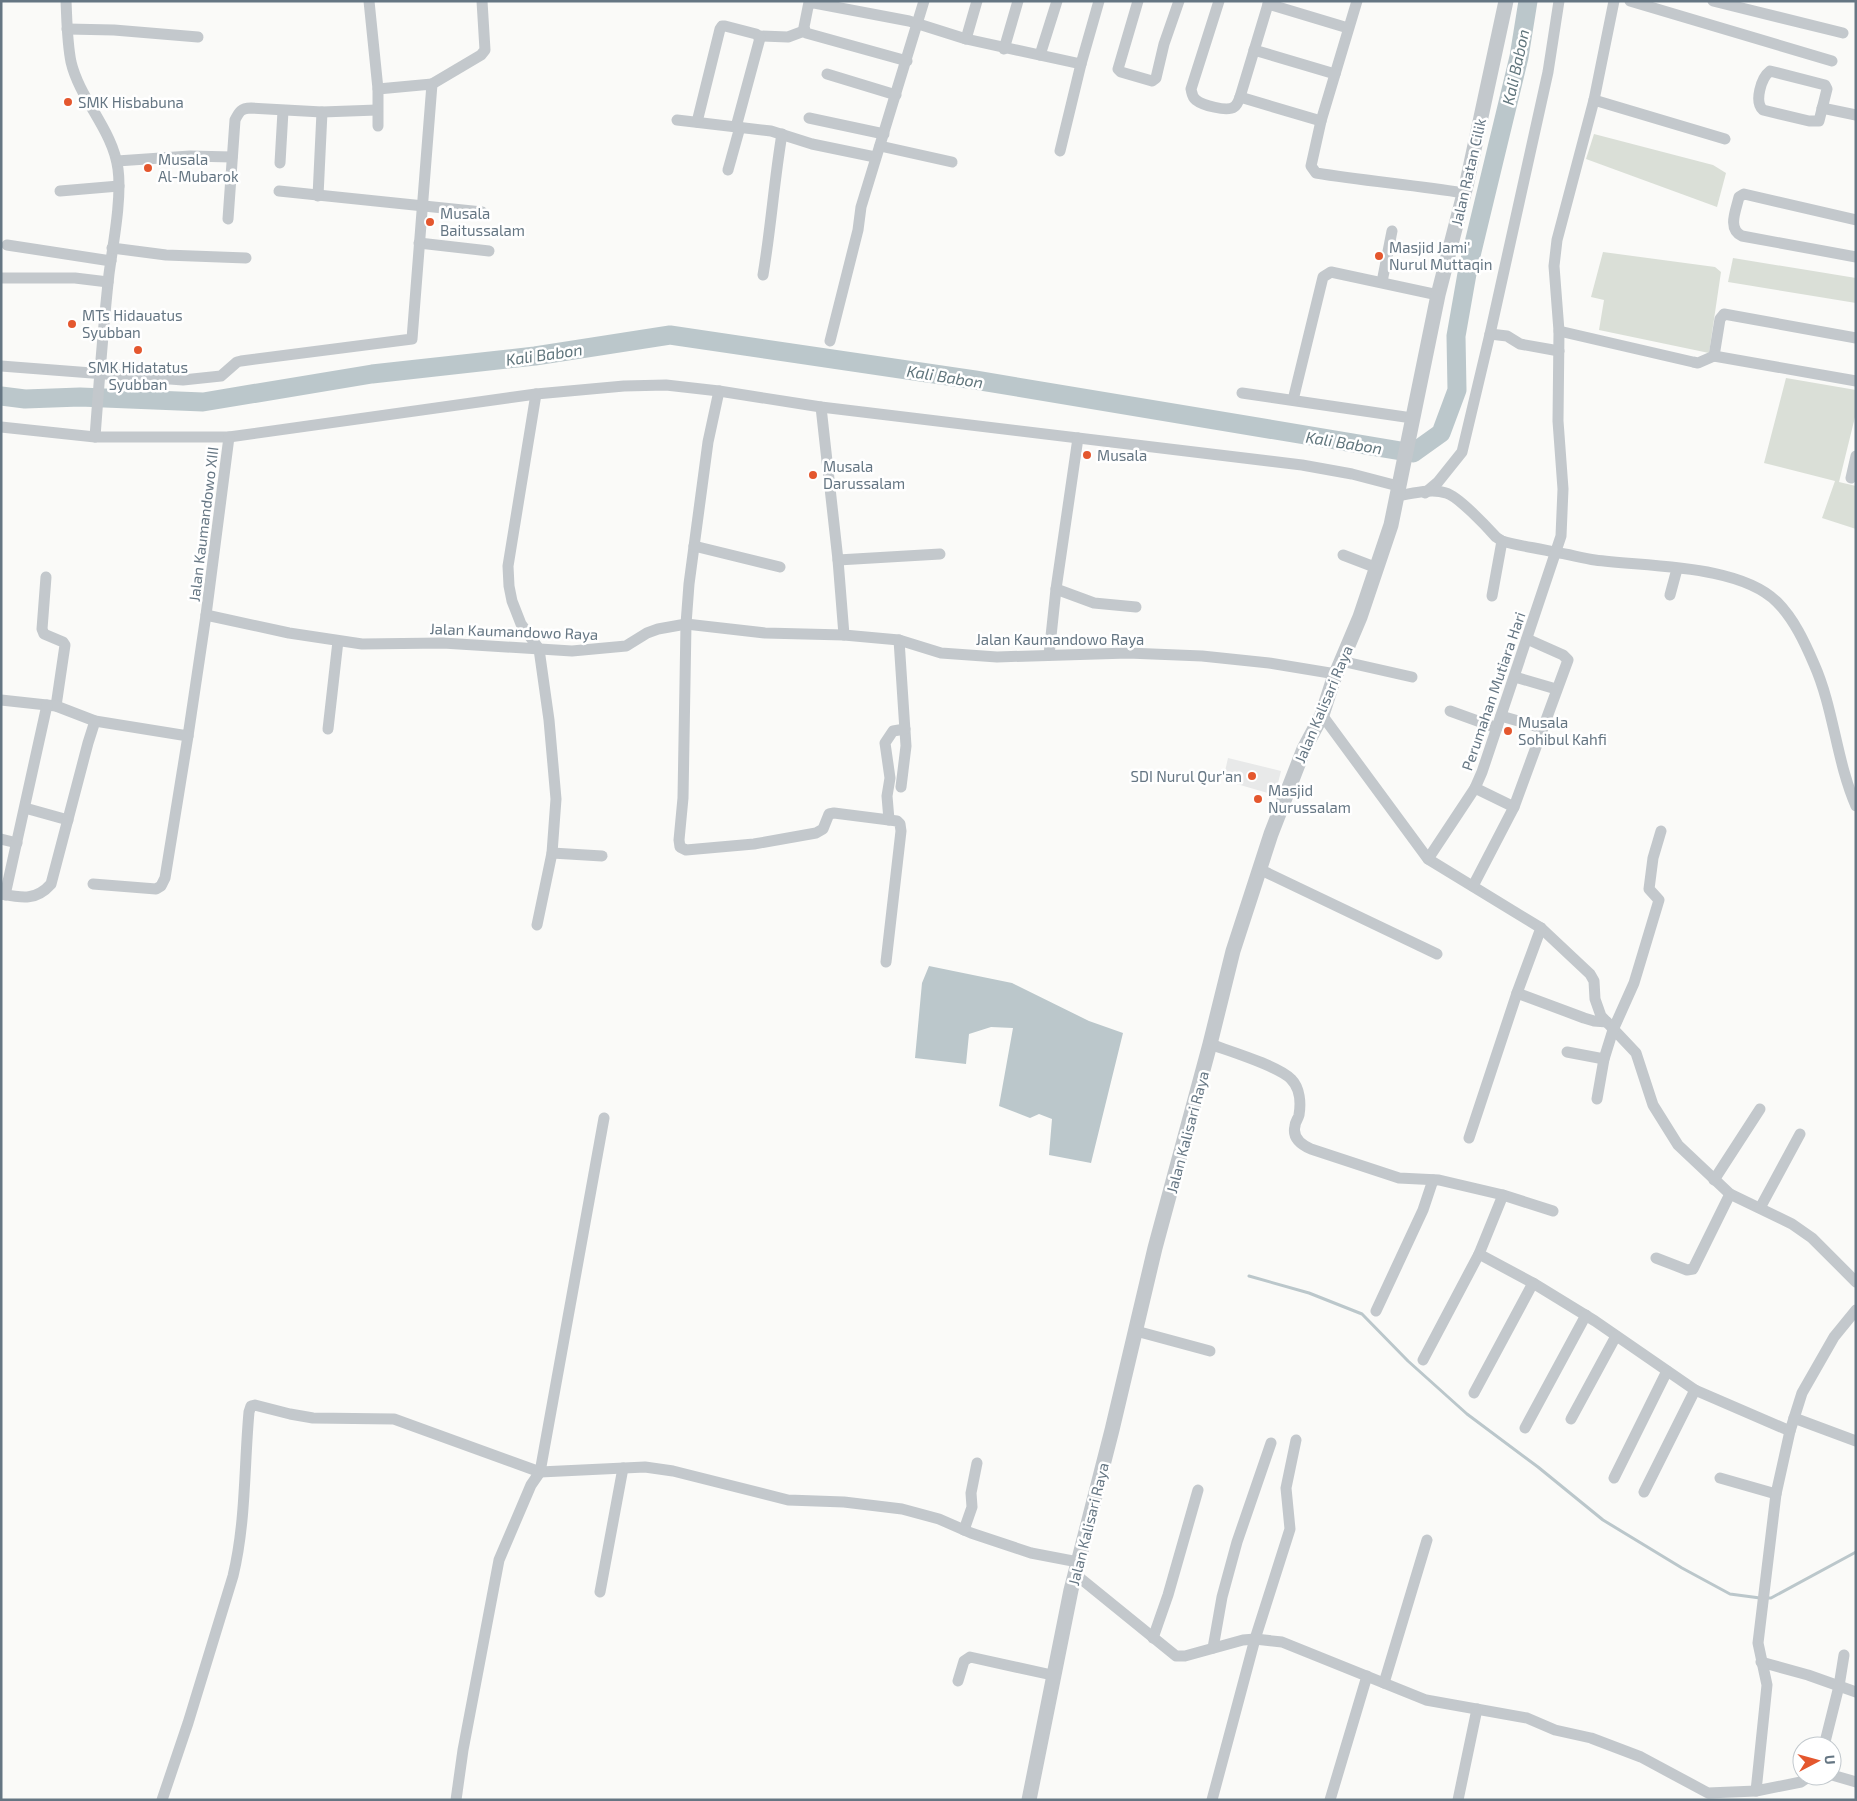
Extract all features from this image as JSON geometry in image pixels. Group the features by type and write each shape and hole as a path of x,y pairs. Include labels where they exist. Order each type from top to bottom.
{"street":[{"path":"66,1 71,62 117,161 119,186 108,282 95,435"},
{"path":"369,1 378,89 378,126"},
{"path":"378,89 432,84 481,55 485,50 482,1"},
{"path":"830,341 858,230 861,207 924,1"},
{"path":"966,39 977,1"},
{"path":"1004,49 1018,1"},
{"path":"1040,55 1057,1"},
{"path":"1060,151 1080,64 1099,1"},
{"path":"1138,1 1118,69 1121,72 1150,81 1156,78 1164,44 1179,1"},
{"path":"1219,1 1191,89 1195,99 1217,108 1233,108 1240,97 1268,3 1348,28"},
{"path":"1357,1 1321,121 1311,166 1312,169 1316,173 1464,193"},
{"name":"Jalan Ratan Cilik","path":"1398,488 1438,295 1464,193 1506,1"},
{"path":"1425,493 1438,482 1462,452 1548,72 1560,1"},
{"name":"Perumahan Mutiara Hari","path":"1428,859 1475,788 1561,536 1563,489 1558,421 1559,331 1554,266 1557,240 1594,100 1614,1"},
{"path":"1630,1 1832,61"},
{"path":"1712,1 1843,33"},
{"path":"804,31 810,2 851,5 917,22 966,39 1004,49 1080,64"},
{"path":"697,122 722,26 728,26 759,36 788,37 804,31"},
{"path":"67,29 114,30 198,37"},
{"path":"804,31 810,35 907,60"},
{"path":"728,170 760,42 759,36"},
{"path":"1254,50 1335,74"},
{"path":"1772,71 1825,85 1827,89 1822,108 1819,121 1816,122 1763,110 1758,102 1766,74 1772,71"},
{"path":"827,74 896,95"},
{"path":"1,366 182,380 219,377 241,361 412,339 432,84"},
{"path":"1240,97 1321,121"},
{"path":"1594,100 1725,139"},
{"path":"228,219 235,120 244,108 322,112 377,110"},
{"path":"1822,108 1856,115"},
{"path":"280,163 283,111"},
{"path":"318,196 322,112"},
{"path":"809,118 884,134"},
{"path":"677,120 782,134 812,144 952,162"},
{"path":"763,275 782,134"},
{"path":"117,161 190,156 232,157"},
{"path":"60,191 119,186"},
{"path":"279,191 482,212"},
{"path":"1856,220 1744,194 1739,197 1733,226 1737,234 1742,236 1856,257"},
{"path":"1382,282 1392,231"},
{"path":"419,243 489,251"},
{"path":"7,244 111,261"},
{"path":"112,248 166,256 246,258"},
{"path":"1293,400 1323,277 1332,272 1438,295"},
{"path":"1,278 75,278 108,282"},
{"path":"1714,356 1720,319 1724,314 1856,338"},
{"path":"1559,331 1693,362 1714,356 1856,380"},
{"path":"1490,334 1510,337 1520,344 1559,351"},
{"path":"1,427 95,435 230,436 536,394 624,386 666,386 719,391 821,407 1302,465 1352,474 1398,488 1425,493 1445,492 1451,495 1502,541 1596,560 1719,574 1741,581 1772,598 1785,611 1800,635 1822,684 1845,777 1856,806"},
{"path":"719,391 708,442 689,584 686,624 683,798 680,847 686,850 754,844 816,833 823,829 829,814 834,813 898,822 901,831 886,962"},
{"path":"1242,393 1293,400 1411,424"},
{"path":"536,394 508,566 508,586 512,601 521,624 539,649 549,720 556,799 552,853 536,925"},
{"path":"821,407 838,560 844,635"},
{"name":"Jalan Kaumandowo XIII","path":"206,615 230,436"},
{"path":"1049,655 1056,589 1078,438"},
{"path":"1851,478 1856,456"},
{"name":"Jalan Kalisari Raya","path":"1029,1800 1052,1675 1076,1568 1155,1248 1233,951 1258,869 1304,749 1322,715 1338,668 1360,617 1390,525 1398,488"},
{"path":"1492,596 1502,541"},
{"path":"694,546 780,567"},
{"path":"838,560 940,554"},
{"path":"1343,556 1377,568"},
{"path":"1670,595 1677,569"},
{"path":"46,577 42,629 44,634 63,642 65,645 52,705 3,894 30,898 36,897 51,884 95,722"},
{"path":"1056,589 1094,603 1136,607"},
{"path":"93,884 156,889 161,886 165,878 206,615"},
{"name":"Jalan Kaumandowo Raya","path":"206,615 289,634 338,641 400,644 451,643 572,651 621,648 632,644 647,633 686,624 765,633 844,635 899,640 941,653 997,657 1128,653 1202,656 1338,668 1412,677"},
{"path":"1473,886 1514,806 1568,660 1566,657 1527,639"},
{"path":"899,640 906,746 901,786"},
{"path":"328,729 338,641"},
{"path":"1514,677 1556,689"},
{"path":"1,700 52,705 95,722 188,736"},
{"path":"1450,711 1497,728"},
{"path":"1322,715 1428,859 1541,928 1590,974 1594,981 1595,999 1598,1009 1610,1026 1636,1053 1653,1105 1678,1145 1730,1194 1792,1224 1812,1238 1856,1282"},
{"path":"1501,716 1542,728"},
{"path":"889,820 887,796 890,778 885,743 893,731 905,729"},
{"path":"1475,788 1514,806"},
{"path":"26,808 68,820"},
{"path":"1597,1099 1610,1026 1634,983 1659,900 1649,889 1653,858 1660,831"},
{"path":"1,839 17,843"},
{"path":"552,853 602,856"},
{"path":"1258,869 1437,954"},
{"path":"1469,1138 1517,993 1541,928"},
{"path":"1517,993 1610,1026"},
{"path":"1210,1044 1273,1068 1292,1080 1299,1094 1300,1106 1295,1130 1299,1142 1303,1145 1330,1156 1399,1178 1433,1180 1503,1195 1553,1211"},
{"path":"1567,1052 1604,1058"},
{"path":"1714,1180 1760,1109"},
{"path":"456,1800 463,1750 499,1560 531,1485 540,1472 604,1118"},
{"path":"1760,1208 1800,1134"},
{"path":"1376,1311 1423,1210 1433,1180"},
{"path":"1656,1258 1687,1270 1692,1269 1730,1194"},
{"path":"1423,1360 1479,1254 1503,1195"},
{"path":"1479,1254 1533,1283 1586,1315 1695,1390 1790,1431"},
{"path":"1474,1393 1533,1283"},
{"path":"1756,1791 1767,1686 1758,1643 1776,1494 1790,1431 1802,1394 1834,1337 1856,1310"},
{"path":"1526,1428 1586,1315"},
{"path":"1136,1331 1210,1351"},
{"path":"1571,1419 1616,1336"},
{"path":"1614,1478 1667,1371"},
{"path":"1644,1492 1695,1390"},
{"path":"162,1800 188,1723 239,1554 249,1412 251,1406 261,1405 290,1414 313,1418 394,1419 540,1472 645,1467 673,1471 788,1500 844,1502 902,1509 939,1519 964,1530 1076,1568 1153,1638 1176,1656 1186,1656 1255,1639 1282,1642 1426,1700 1528,1718 1555,1730 1591,1738 1642,1757 1707,1796 1756,1791 1792,1784"},
{"path":"1794,1418 1856,1441"},
{"path":"1212,1800 1255,1639 1290,1529 1286,1488 1296,1440"},
{"path":"1213,1648 1222,1597 1237,1542 1271,1443"},
{"path":"964,1530 972,1507 971,1493 977,1464"},
{"path":"600,1592 623,1468"},
{"path":"1720,1478 1776,1494"},
{"path":"1153,1638 1168,1595 1198,1490"},
{"path":"1384,1683 1427,1540"},
{"path":"1826,1736 1839,1686 1844,1655"},
{"path":"958,1681 964,1661 970,1657 1052,1675"},
{"path":"1762,1662 1856,1692"},
{"path":"1330,1800 1367,1676"},
{"path":"1458,1800 1477,1709"},
{"path":"1842,1778 1856,1782"}],"shaded area":[{"path":"1594,134 1713,165 1726,173 1717,207 1586,159"},
{"path":"1603,252 1715,267 1721,272 1709,353 1599,330 1604,300 1591,297"},
{"path":"1733,258 1856,278 1856,303 1728,282"},
{"path":"1786,378 1856,390 1856,413 1839,482 1856,486 1856,529 1822,518 1835,481 1764,463"},
{"name":"SDI Nurul Qur'an","path":"1228,758 1281,771 1275,795 1223,780"},
{"path":"929,966 1012,983 1089,1021 1123,1033 1091,1163 1049,1155 1052,1119 1039,1114 1030,1118 999,1106 1013,1028 991,1027 969,1034 966,1064 915,1058 922,983"}],"waterway":[{"name":"Kali Babon","path":"1,396 25,399 80,397 203,402 372,374 535,356 670,335 975,380 1413,453 1441,433 1457,390 1456,336 1468,268 1519,57 1528,1"},
{"path":"1249,1276 1309,1293 1362,1314 1408,1361 1467,1414 1538,1467 1603,1520 1682,1568 1730,1594 1760,1598"},
{"path":"1766,1598 1771,1598 1856,1552"}],"place":[{"name":"SMK Hisbabuna","path":"68,102"},
{"name":"Musala Al-Mubarok","path":"148,168"},
{"name":"Musala Baitussalam","path":"430,222"},
{"name":"Masjid Jami' Nurul Muttaqin","path":"1379,256"},
{"name":"MTs Hidauatus Syubban","path":"72,324"},
{"name":"SMK Hidatatus Syubban","path":"138,350"},
{"name":"Musala","path":"1087,455"},
{"name":"Musala Darussalam","path":"813,475"},
{"name":"Musala Sohibul Kahfi","path":"1508,731"},
{"name":"SDI Nurul Qur'an","path":"1252,776"},
{"name":"Masjid Nurussalam","path":"1258,799"}]}
